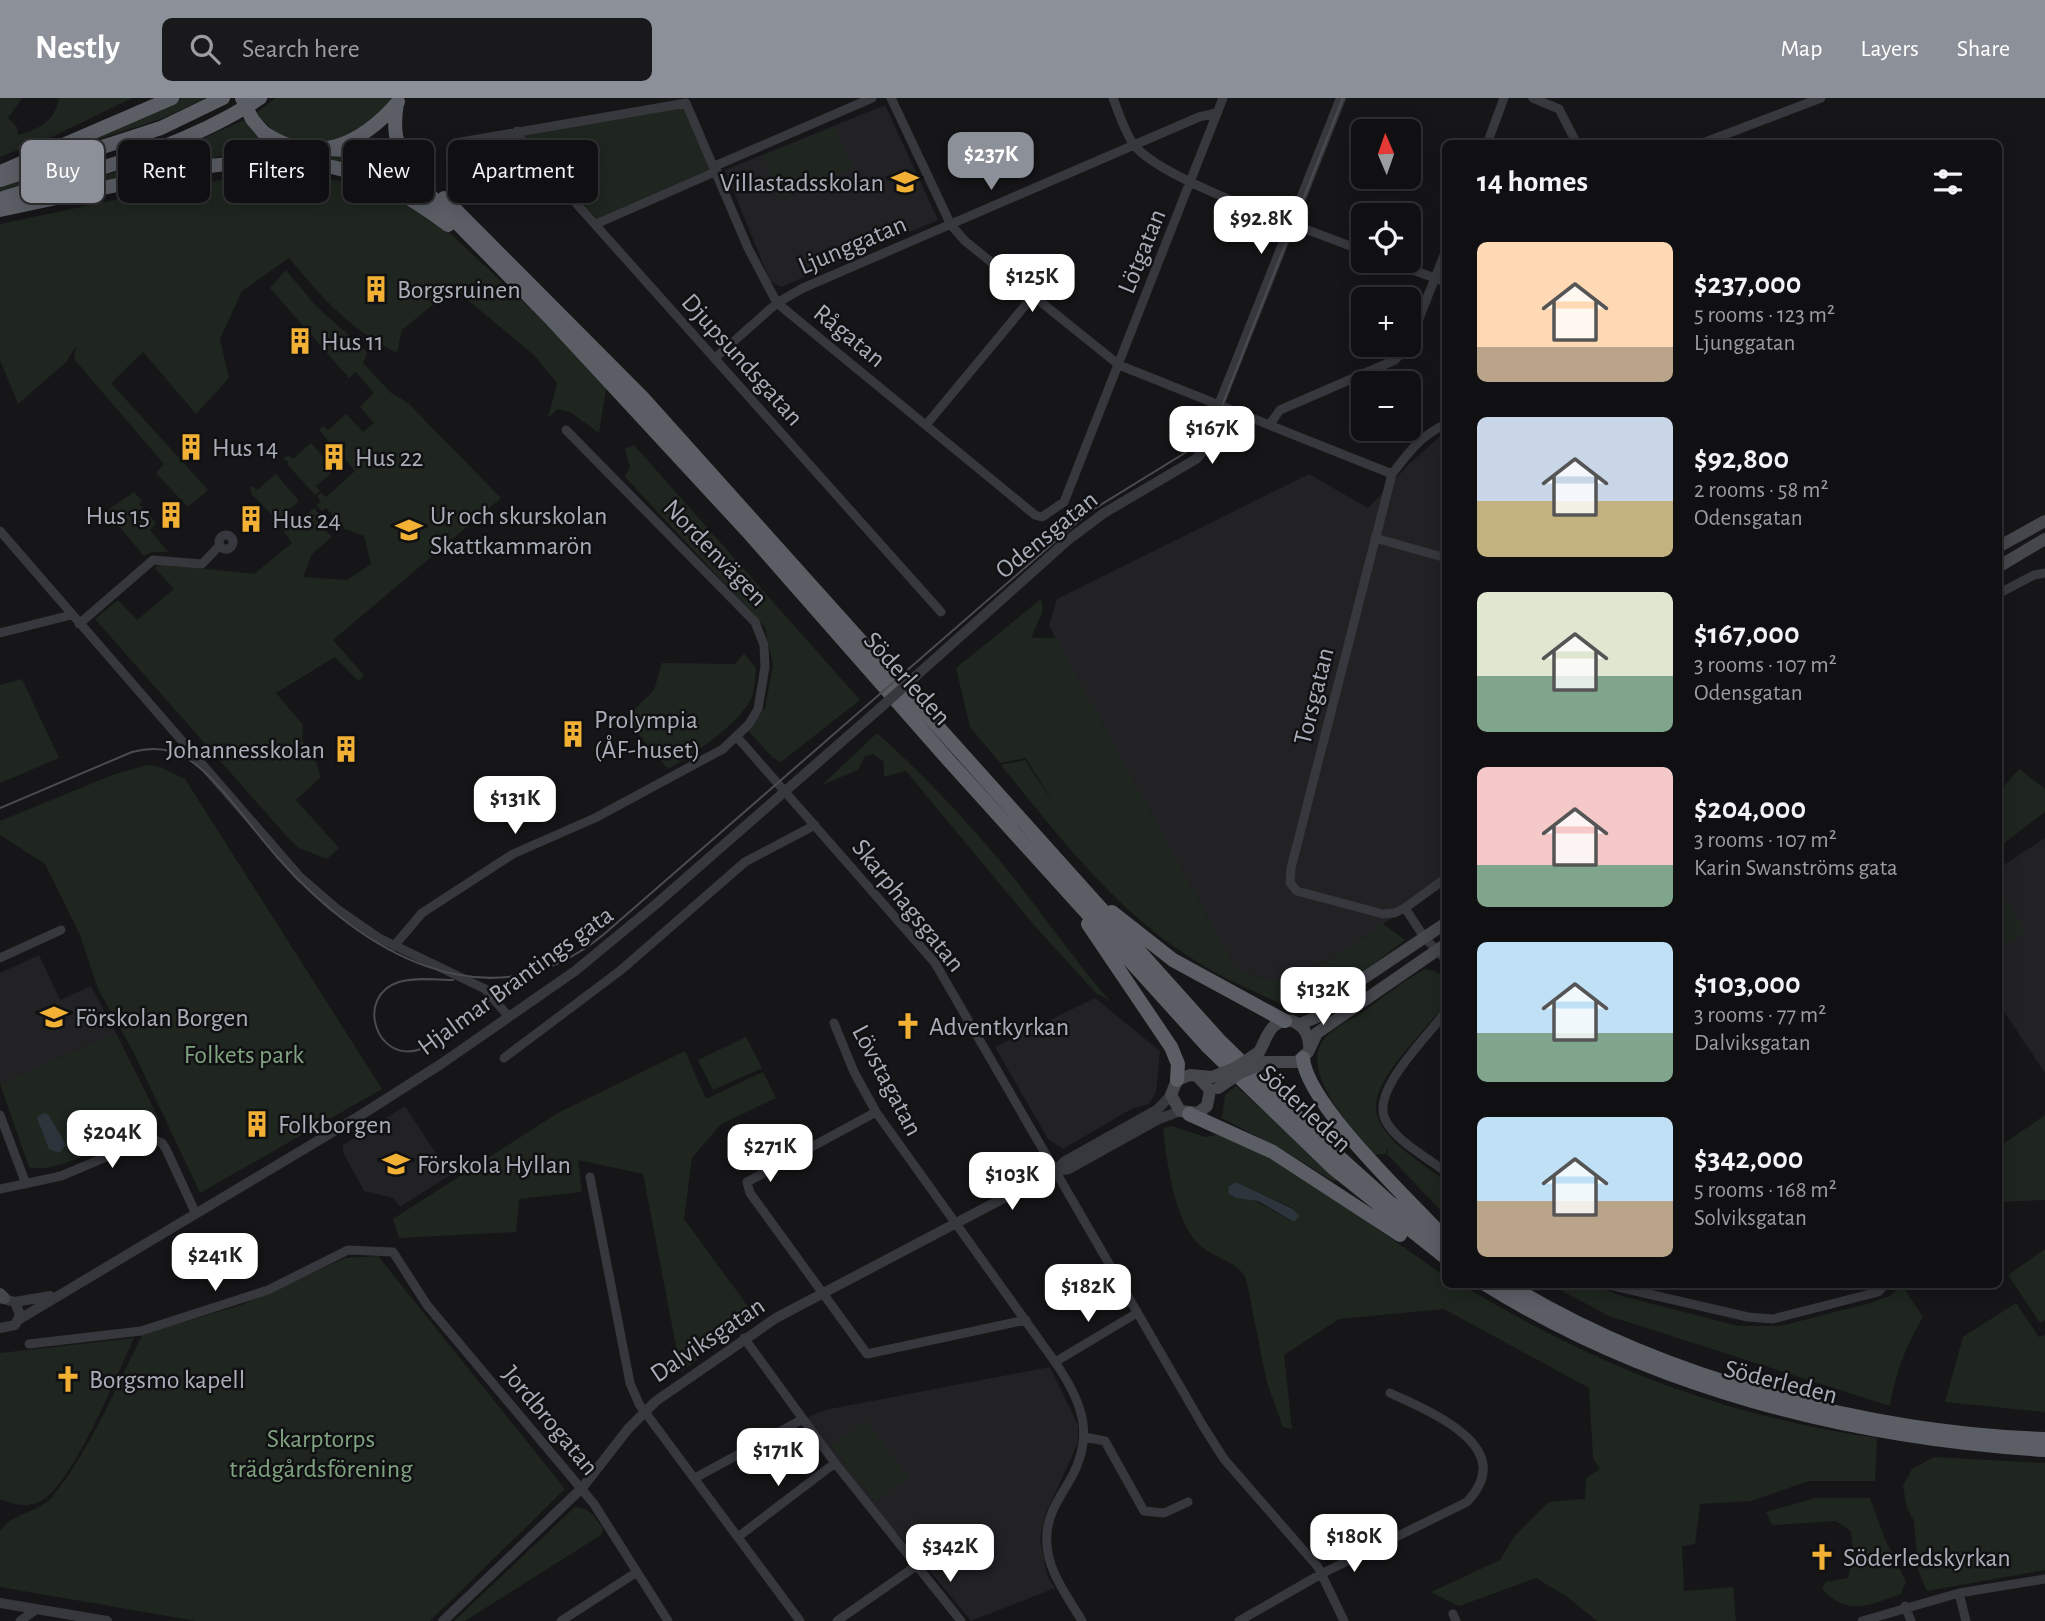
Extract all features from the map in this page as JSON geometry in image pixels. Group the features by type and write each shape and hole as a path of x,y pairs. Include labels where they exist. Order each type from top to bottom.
{"highway":[{"path":"0,172 172,98"},
{"path":"0,180 139,136 195,114 223,98"},
{"path":"242,98 252,119 264,132 278,140"},
{"path":"0,199 157,150 217,124 260,98"},
{"path":"329,149 369,129 399,101"},
{"name":"Söderleden","path":"399,101 395,139 406,160 643,398 947,735 1063,878 1266,1088 1388,1201 1442,1238"},
{"name":"Söderleden","path":"329,149 364,152 394,165 420,185 479,248 551,318 748,532 1063,878 1258,1098 1333,1168 1442,1257"},
{"path":"210,166 258,159 285,160 343,169 407,195 479,248"},
{"path":"0,210 118,185"},
{"path":"1063,878 1173,960 1285,1021"},
{"path":"1063,878 1171,1047 1178,1064 1177,1080"},
{"path":"1306,1052 1309,1080 1360,1147 1442,1237"},
{"path":"1184,1113 1273,1152 1442,1258"},
{"name":"Söderleden","path":"1492,1288 1594,1344 1669,1375 1727,1394 1916,1436 2045,1450"},
{"name":"Söderleden","path":"1515,1288 1619,1342 1721,1381 1830,1408 1919,1426 2045,1439"}],"main road":[{"path":"2002,545 2045,521"},
{"path":"2002,565 2045,539"},
{"path":"1263,1057 1266,1040 1274,1026 1285,1021 1300,1024 1320,1016 1361,980 1442,925"},
{"path":"1209,1085 1190,1075 1177,1080 1171,1095 1184,1113 1204,1109 1209,1085 1237,1067 1263,1057 1290,1064 1306,1052 1317,1033 1440,947"},
{"path":"1300,1024 1306,1031 1306,1052"},
{"path":"1266,1040 1269,1053 1280,1062"}],"street":[{"path":"596,224 873,98"},
{"path":"891,98 951,225 965,241 1119,365 1392,474"},
{"path":"1113,98 1134,145 1147,157 1191,183 1351,246"},
{"name":"Lötgatan","path":"1066,498 1223,98"},
{"name":"Odensgatan","path":"956,640 1068,540 1104,513 1172,474 1193,453 1212,426 1341,98"},
{"path":"1488,140 1504,98"},
{"path":"1533,98 1559,109 1575,140"},
{"path":"1711,140 1821,98"},
{"name":"Rågatan","path":"517,131 686,103 748,248 777,303 1035,515 1042,517 1052,512 1066,498"},
{"name":"Ljunggatan","path":"715,358 777,303 803,288 1199,117 1216,113"},
{"path":"470,140 517,131"},
{"name":"Djupsundsgatan","path":"517,131 524,145 941,612"},
{"path":"1421,314 1442,260"},
{"path":"1421,273 1442,281"},
{"path":"926,425 1033,296"},
{"path":"1270,424 1280,410 1398,357"},
{"name":"Torsgatan","path":"1405,908 1383,914 1297,891 1290,883 1291,869 1392,474 1407,452 1424,435 1442,426"},
{"name":"Nordenvägen","path":"394,946 422,913 513,854 602,815 711,757 737,737 758,709 765,667 761,632 683,547 566,430"},
{"path":"0,531 291,869 337,909 394,946 478,984 493,995 509,1017"},
{"path":"1375,538 1442,557"},
{"path":"79,624 153,561 202,564 220,545"},
{"path":"2002,592 2034,575 2045,573"},
{"path":"0,634 71,615"},
{"name":"Hjalmar Brantings gata","path":"0,1328 10,1328 56,1295 380,1102 509,1017 596,954 956,640"},
{"path":"737,737 786,790"},
{"name":"Skarphagsgatan","path":"786,790 935,963 1224,1459 1323,1573 1344,1621"},
{"path":"504,1058 621,970 745,862 815,825"},
{"path":"1440,947 1424,936 1405,908 1442,881"},
{"path":"0,958 61,930"},
{"path":"1442,1016 1388,1085 1382,1105 1385,1119 1398,1135 1442,1169"},
{"name":"Lövstagatan","path":"834,1023 854,1072 876,1112 1026,1320 1055,1362 1078,1403 1084,1437 1078,1466 1058,1499 1046,1535 1051,1566 1082,1621"},
{"name":"Dalviksgatan","path":"443,1621 582,1488 643,1412 744,1338 822,1293 1055,1171 1065,1161 1158,1109 1171,1095"},
{"path":"876,1112 747,1182 750,1193 867,1354 1026,1320"},
{"name":"Dalviksgatan","path":"1055,1171 1069,1169 1159,1119 1184,1113"},
{"path":"0,1115 26,1184"},
{"path":"0,1189 61,1176 151,1138 162,1143 166,1149 196,1214"},
{"path":"590,1177 630,1383 643,1412 800,1621"},
{"name":"Jordbrogatan","path":"29,1344 141,1331 268,1290 348,1250 393,1252 427,1305 582,1488 668,1621"},
{"path":"1622,1288 1748,1317 1773,1319 1878,1292 1882,1288"},
{"name":"Hjalmar Brantings gata","path":"5,1298 56,1295"},
{"name":"Hjalmar Brantings gata","path":"5,1298 20,1310 18,1320"},
{"path":"1055,1362 1137,1313"},
{"path":"744,1338 835,1463 961,1621"},
{"path":"1239,1621 1323,1573 1467,1502 1477,1488 1480,1456 1467,1434 1390,1392"},
{"path":"695,1478 803,1419"},
{"path":"1084,1437 1105,1441 1144,1511 1164,1513 1188,1502"},
{"path":"738,1536 835,1463"},
{"path":"1477,1488 1489,1494"},
{"path":"837,1621 916,1566"},
{"path":"561,1621 637,1572"},
{"path":"1862,1621 1905,1606 1959,1593 2045,1579"},
{"path":"1959,1593 1966,1621"},
{"path":"0,1603 107,1621"},
{"path":"1905,1606 1911,1621"},
{"path":"20,1621 37,1609"}],"shaded area":[{"path":"885,105 938,220 781,287 770,281 725,170"},
{"path":"1442,435 1442,884 1332,959 1278,982 1237,971 1049,626 1057,599 1309,474 1368,508 1410,463"},
{"path":"2045,838 2045,1073 2002,1008 2002,866"},
{"name":"Förskolan Borgen","path":"39,955 60,1000 91,986 116,1033 0,1084 0,973"},
{"path":"1095,998 1160,1051 1156,1092 1149,1104 1133,1108 1063,1149 1048,1139 995,1047"},
{"name":"Förskola Hyllan","path":"405,1106 450,1175 400,1207 393,1198 364,1191 343,1152 343,1145"},
{"path":"43,1113 48,1114 66,1145 59,1153 49,1149 37,1118"},
{"path":"1236,1182 1293,1209 1299,1216 1294,1222 1258,1201 1236,1198 1228,1193 1229,1186"},
{"path":"1050,1367 1078,1425 1078,1443 1046,1513 1040,1539 1047,1575 1055,1588 971,1621 873,1507 807,1418 825,1410"}],"green space":[{"path":"0,98 22,98 8,118 17,127 18,135 50,119 59,98 132,98 44,140 21,140 21,149 0,157"},
{"path":"181,98 206,98 161,119 97,140 89,140"},
{"path":"276,98 395,98 362,129 329,142 291,140 274,132 256,113"},
{"path":"683,103 710,169 597,219 583,203 598,203 598,140 526,140 522,136"},
{"path":"244,120 264,140 224,140 224,155 210,159 210,140 200,140"},
{"path":"835,127 853,169 781,198 763,156"},
{"path":"343,154 343,169 329,163 329,155"},
{"path":"118,171 118,180 104,183 104,175"},
{"path":"21,179 21,187 0,193 0,185"},
{"path":"329,179 343,182 343,203 399,203 433,217 557,334 606,389 599,433 570,412 558,409 548,418 557,383 535,356 457,291 441,298 402,330 397,353 365,334 338,312 289,258 242,291 220,339 229,378 196,414 143,352 111,383 208,490 188,507 156,473 164,464 74,359 76,346 66,362 18,404 0,360 0,224 118,199 118,203 210,203 210,182 224,180 224,203 329,203"},
{"path":"286,270 316,306 363,348 367,353 363,363 390,392 408,403 501,498 333,640 364,675 358,681 335,657 276,693 303,725 302,741 313,753 321,777 296,800 339,848 327,859 299,848 290,840 95,619 118,600 137,620 174,589 155,568 161,564 254,574 292,543 282,529 287,524 291,528 314,508 319,514 315,518 332,537 312,554 303,577 347,580 371,564 364,536 345,529 326,508 322,511 316,505 321,502 317,497 321,493 326,497 355,471 319,430 323,426 328,430 346,414 363,432 374,423 360,407 374,393 356,372 349,378 270,288"},
{"path":"311,443 335,470 316,486 320,491 315,495 287,464 289,462 283,459 288,455 293,459"},
{"path":"634,445 860,700 781,762 773,758 748,731 765,708 773,665 765,627 625,477 630,467 625,449"},
{"path":"276,474 299,501 281,517 284,522 281,524 252,495 250,488 253,486 257,490"},
{"path":"134,492 142,501 139,504 156,523 150,530 168,552 152,552 144,556 106,511"},
{"path":"1041,599 1043,610 1031,638 1056,638 1237,971 1278,982 1332,959 1383,924 1405,940 1314,1010 1305,1010 1272,1000 1209,969 1173,946 1111,893 1001,765 1025,760 1055,806 1026,758 1000,763 970,727 956,668"},
{"path":"744,653 756,668 750,701 724,730 668,769 625,719 654,690 662,663 735,664"},
{"path":"22,679 59,758 0,783 0,685"},
{"path":"877,733 931,785 982,840 1110,1001 1096,993 1032,923 906,771 884,777 884,762 873,754 865,756 858,770 822,785"},
{"name":"Folkets park","path":"147,765 160,767 185,779 382,1089 200,1193 134,1053 98,989 80,935 45,864 0,835 0,821 115,774"},
{"path":"2019,769 2045,789 2045,812 2002,845 2002,789"},
{"path":"2005,900 2026,932 2002,948 2002,902"},
{"path":"1425,969 1437,972 1442,977 1442,1010 1386,1078 1376,1103 1377,1115 1381,1125 1396,1143 1442,1179 1442,1212 1387,1154 1388,1147 1385,1154 1375,1155 1341,1115 1322,1081 1317,1064 1319,1049 1331,1032"},
{"path":"116,1033 159,1119 75,1160 57,1166 29,1167 0,1084"},
{"path":"746,1037 762,1068 713,1090 698,1060"},
{"path":"685,1051 706,1099 763,1072 776,1098 720,1125 692,1158 684,1219 755,1316 681,1372 643,1174 578,1160 582,1192 519,1199 516,1232 399,1238 393,1219 558,1113"},
{"path":"1236,1086 1338,1179 1334,1182 1285,1151 1222,1118 1225,1095"},
{"path":"2045,1115 2045,1200 2002,1202 2002,1145"},
{"path":"1172,1126 1205,1137 1222,1134 1261,1152 1313,1184 1442,1274 1442,1288 1465,1288 1595,1356 1673,1388 1754,1413 1877,1438 1875,1481 1809,1481 1751,1501 1700,1504 1695,1544 1682,1546 1684,1591 1733,1587 1736,1621 1597,1621 1566,1596 1536,1578 1459,1606 1431,1592 1500,1560 1514,1537 1549,1502 1585,1499 1586,1478 1600,1469 1593,1458 1589,1388 1444,1309 1339,1319 1284,1355 1292,1429 1283,1427 1267,1383 1246,1278 1237,1267 1202,1247 1192,1237 1178,1208 1163,1128","holes":["1236,1182 1293,1208 1293,1222 1229,1186"]},
{"path":"2045,1249 2045,1320 2040,1323 2008,1275"},
{"name":"Skarptorps trädgårdsförening","path":"378,1256 565,1489 430,1621 196,1621 0,1587 0,1531 12,1520 47,1502 67,1478 102,1418 143,1334 241,1305 345,1258"},
{"path":"1557,1288 1602,1288 1622,1296 1738,1326 1780,1326 1870,1303 1890,1296 1899,1288 1904,1288 1923,1317 1902,1360 1890,1406 1609,1316"},
{"path":"2016,1303 2039,1337 2045,1335 2045,1412 1945,1402 1963,1337"},
{"path":"134,1338 94,1426 54,1490 41,1501 26,1505 0,1499 0,1353"},
{"path":"866,1421 908,1477 875,1502 832,1446"},
{"path":"1934,1457 2045,1463 2045,1570 1927,1591 1918,1570 1914,1521 1907,1508 1903,1486 1912,1469"},
{"path":"1815,1498 1870,1498 1885,1539 1906,1582 1901,1594 1869,1605 1850,1606 1832,1598 1822,1589 1826,1582 1848,1578 1853,1553 1851,1531 1836,1521 1772,1525 1766,1512"},
{"path":"575,1507 592,1513 603,1529 601,1535 465,1621 454,1621"}],"tram line":[{"path":"0,808 132,752 146,749 168,751 188,759 211,778 277,857 310,891 347,922 387,948 428,967 471,977 515,976 559,963 603,935 1089,512 1201,443 1218,416 1343,98"},
{"path":"453,980 405,980 385,990 377,1001 374,1014 382,1039 392,1047 405,1051 421,1049 444,1036 517,980"}],"place":[{"name":"Villastadsskolan","path":"905,182"},
{"name":"Borgsruinen","path":"376,289"},
{"name":"Hus 11","path":"300,341"},
{"name":"Hus 14","path":"191,447"},
{"name":"Hus 22","path":"334,457"},
{"name":"Hus 15","path":"171,515"},
{"name":"Hus 24","path":"251,519"},
{"name":"Ur och skurskolan Skattkammarön","path":"409,530"},
{"name":"Prolympia (ÅF-huset)","path":"573,734"},
{"name":"Johannesskolan","path":"346,749"},
{"name":"Förskolan Borgen","path":"54,1017"},
{"name":"Adventkyrkan","path":"908,1026"},
{"name":"Folkborgen","path":"257,1124"},
{"name":"Förskola Hyllan","path":"396,1164"},
{"name":"Borgsmo kapell","path":"68,1379"},
{"name":"Söderledskyrkan","path":"1822,1557"}]}
